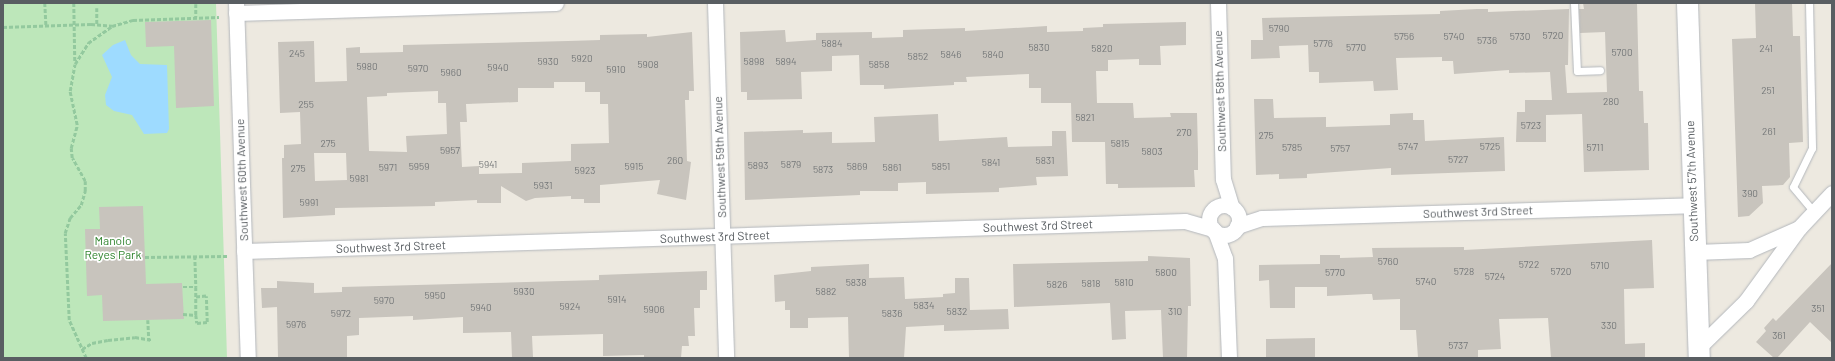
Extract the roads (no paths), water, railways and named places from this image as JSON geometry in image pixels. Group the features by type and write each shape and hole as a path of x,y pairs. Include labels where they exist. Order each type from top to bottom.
{"main road":[{"name":"Southwest 57th Avenue","path":"1687,3 1699,352"}],"street":[{"path":"236,8 556,3"},
{"name":"Southwest 59th Avenue","path":"715,3 726,358"},
{"name":"Southwest 58th Avenue","path":"1218,3 1223,179 1234,209"},
{"name":"Southwest 60th Avenue","path":"236,8 248,358"},
{"name":"Southwest 58th Avenue","path":"1213,210 1223,179"},
{"path":"1699,352 1746,301 1799,228 1832,193"},
{"name":"Southwest 3rd Street","path":"1185,221 1225,205 1262,218"},
{"name":"Southwest 3rd Street","path":"244,251 1185,221 1214,230 1223,235 1236,228 1262,218 1693,205"},
{"path":"1225,258 1233,243 1239,218 1234,209"},
{"path":"1213,210 1209,218 1225,258 1229,358"},
{"path":"1695,252 1749,250 1799,228"}],"lane":[{"path":"1574,3 1577,71 1600,70"},
{"path":"1808,3 1812,148 1793,187 1814,212"}],"water":[{"path":"125,40 131,55 140,64 167,65 169,129 167,133 144,134 132,115 114,111 106,105 105,95 112,77 102,55 113,45"}],"park label":[{"name":"Manolo Reyes Park","path":"113,248"}]}
